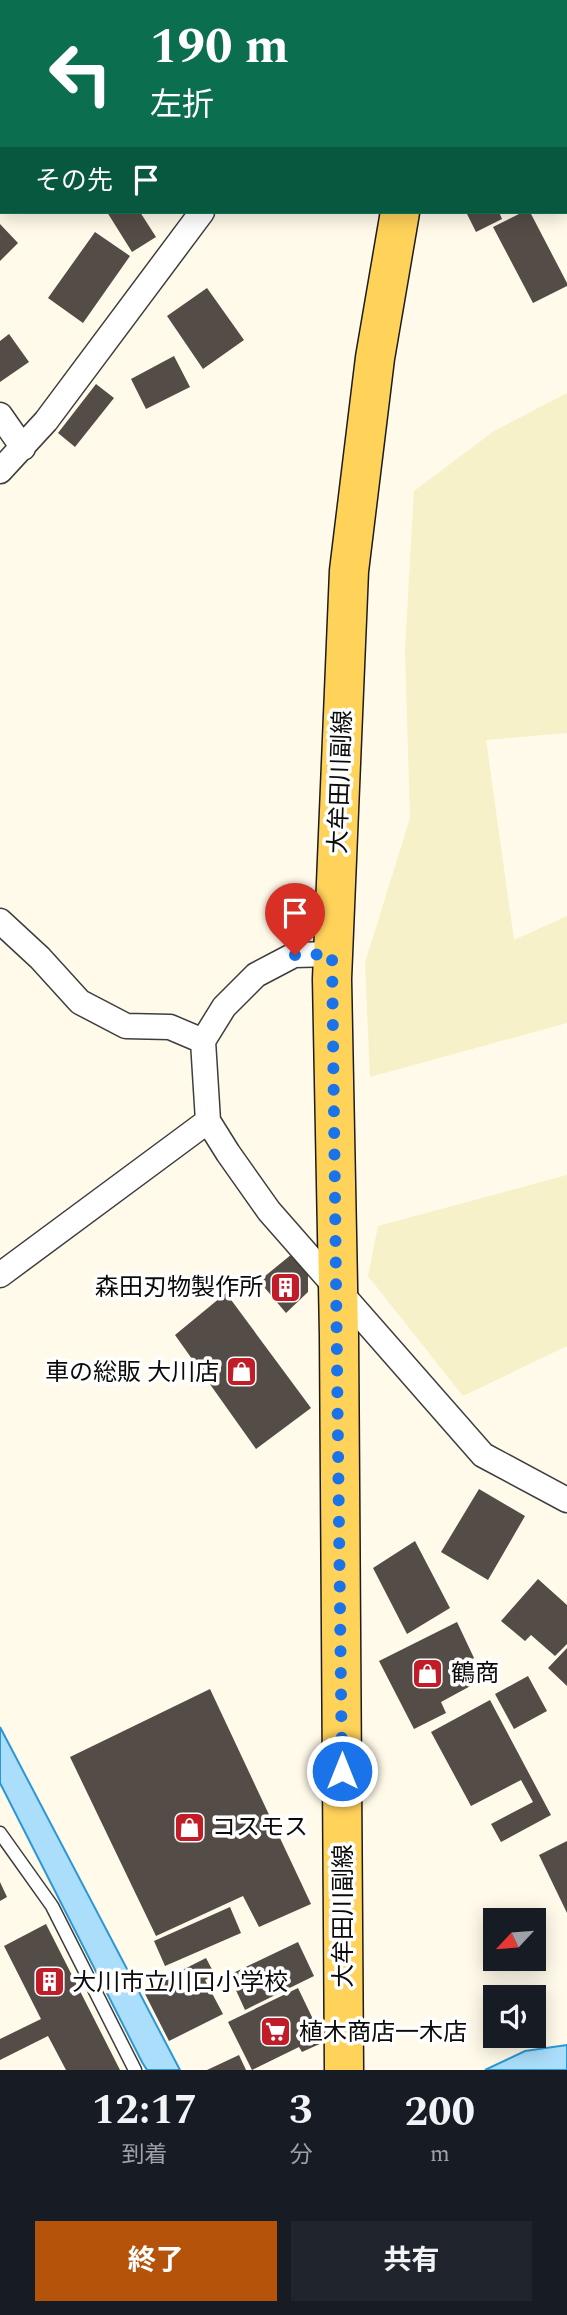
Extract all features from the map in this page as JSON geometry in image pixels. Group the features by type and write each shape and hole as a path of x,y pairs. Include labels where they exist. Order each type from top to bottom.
{"main road":[{"name":"大牟田川副線","path":"344,2070 339,1364 332,954 349,571 375,358 400,214"}],"street":[{"path":"0,471 46,421 201,214"},
{"path":"0,415 23,448"},
{"path":"0,921 40,958 80,1002 126,1026 170,1027 203,1041"},
{"path":"332,954 295,955 256,975 224,1007 203,1041 208,1121 269,1211 483,1455 567,1500"},
{"path":"0,1275 208,1121"}],"lane":[{"path":"0,1833 52,1906 135,2070"}],"shaded area":[{"path":"567,393 567,733 486,740 514,940 567,916 567,1023 370,1077 365,963 410,818 405,649 414,491 494,431"},
{"path":"567,1175 567,1346 463,1396 368,1276 378,1226"}],"water":[{"path":"0,1727 180,2070 147,2070 142,2062 0,1783"},
{"path":"567,2045 567,2070 485,2070 525,2051"}],"building":[{"path":"108,214 141,214 156,237 132,252"},
{"path":"467,214 500,214 502,219 476,232"},
{"path":"519,214 531,214 567,286 533,303 493,227"},
{"path":"0,224 18,243 0,261"},
{"path":"95,232 130,256 83,323 48,298"},
{"path":"207,288 244,340 203,369 167,316"},
{"path":"9,334 29,362 0,382 0,341"},
{"path":"174,356 190,387 146,409 131,379"},
{"path":"96,384 114,398 75,447 58,433"},
{"name":"森田刃物製作所","path":"292,1254 308,1271 308,1292 286,1313 259,1281"},
{"name":"車の総販 大川店","path":"226,1293 311,1408 256,1449 175,1335"},
{"path":"479,1489 525,1516 488,1580 441,1552"},
{"path":"415,1541 450,1608 407,1634 373,1568"},
{"path":"538,1579 567,1605 567,1644 555,1656 531,1635 525,1641 501,1621"},
{"name":"鶴商","path":"457,1622 474,1658 466,1662 476,1683 441,1702 446,1713 414,1729 379,1661"},
{"path":"567,1648 567,1686 548,1668"},
{"path":"528,1676 547,1711 514,1729 495,1694"},
{"name":"コスモス","path":"210,1689 311,1904 259,1927 243,1896 156,1936 70,1757"},
{"path":"490,1700 551,1815 501,1842 491,1824 533,1802 521,1780 471,1806 431,1732"},
{"path":"567,1841 567,1913 539,1855"},
{"path":"0,1882 7,1897 0,1901"},
{"path":"230,1907 241,1933 165,1966 154,1941"},
{"name":"大川市立川口小学校","path":"46,1924 120,2070 66,2070 48,2036 0,2060 0,2039 41,2019 4,1946"},
{"path":"298,1942 314,1976 245,2010 229,1975"},
{"path":"206,1958 215,1975 205,1980 223,2014 169,2041 143,1990"},
{"name":"植木商店一木店","path":"298,1988 324,2042 302,2052 299,2047 252,2070 228,2022"},
{"path":"239,2055 246,2070 207,2070"}],"place":[{"name":"森田刃物製作所","path":"286,1287"},
{"name":"車の総販 大川店","path":"242,1372"},
{"name":"鶴商","path":"428,1673"},
{"name":"コスモス","path":"189,1827"},
{"name":"大川市立川口小学校","path":"49,1982"},
{"name":"植木商店一木店","path":"276,2032"}],"route":[{"path":"295,955 332,954 339,1336 342,1771"}]}
